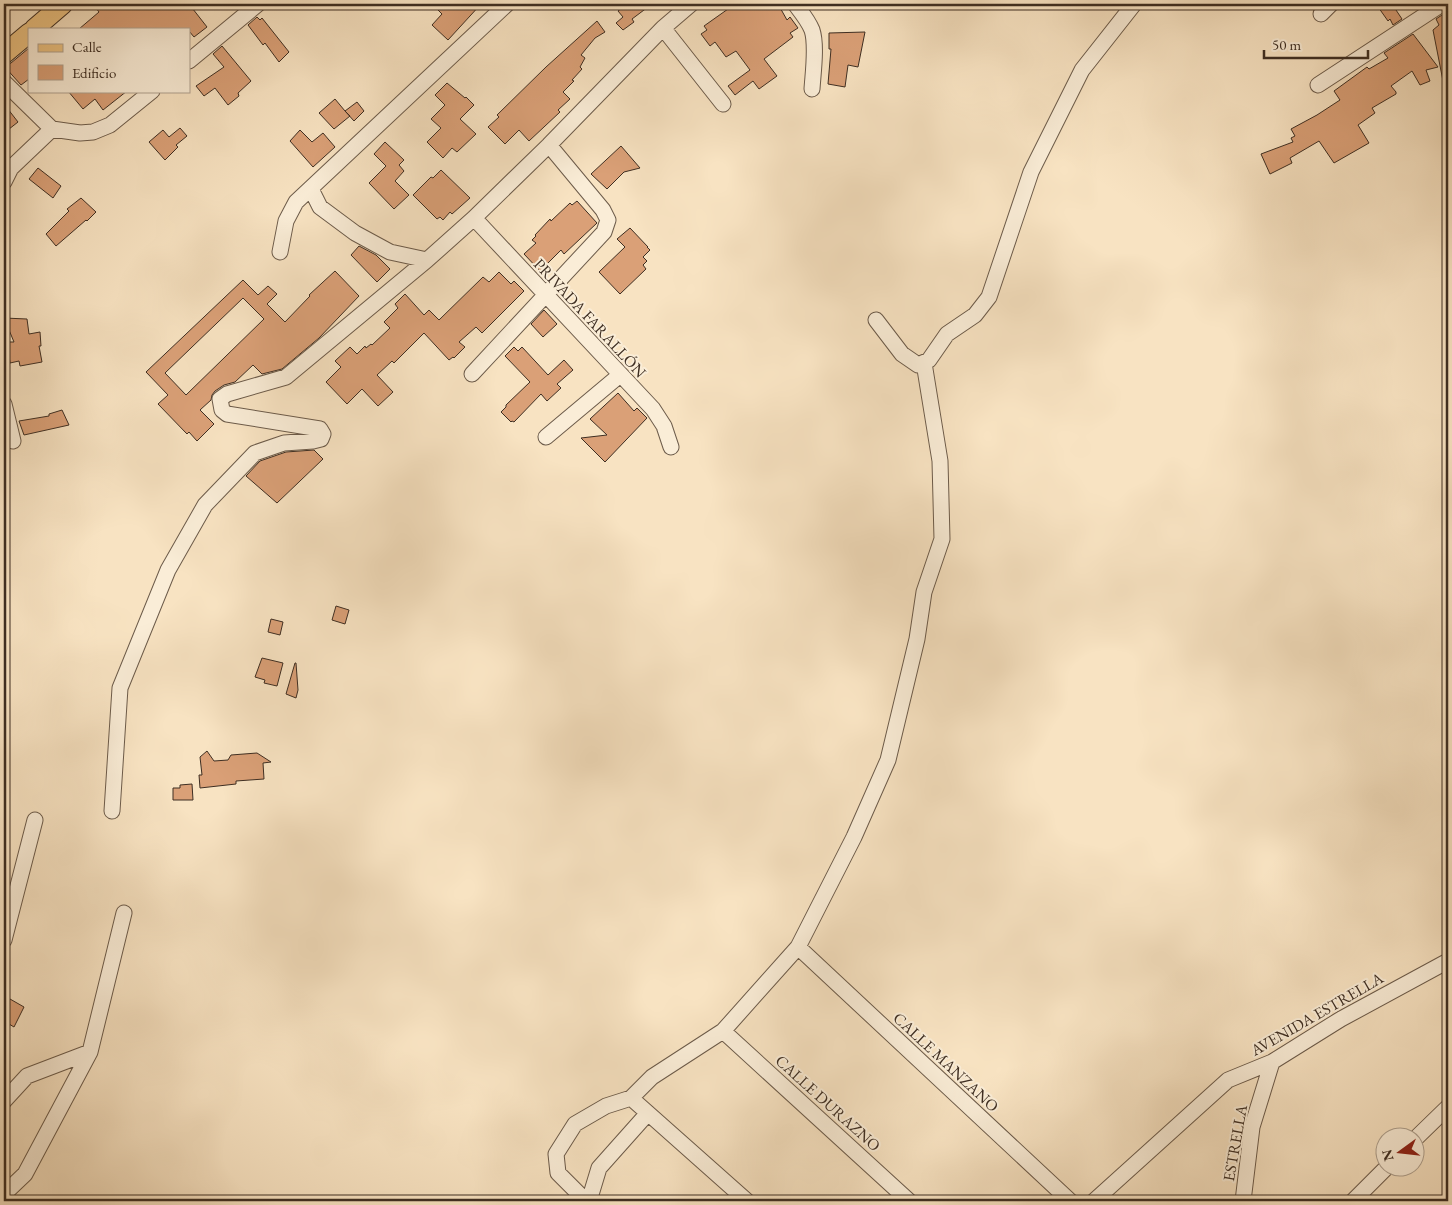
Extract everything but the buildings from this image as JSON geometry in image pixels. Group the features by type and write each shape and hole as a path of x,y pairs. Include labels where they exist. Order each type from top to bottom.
{"main road":[{"path":"35,28 55,6"},
{"path":"4,54 28,34"}],"street":[{"path":"190,60 258,4"},
{"path":"280,252 286,221 296,202 507,4"},
{"path":"112,811 120,688 172,562 205,505 255,453 284,442 321,439 323,434 320,429 227,414 222,410 220,399 227,394 286,377 427,260 474,218 549,145 663,28 691,4"},
{"path":"795,4 808,21 813,32 814,65 812,90"},
{"path":"876,320 902,354 918,365 929,360 947,334 975,315 989,297 1031,172 1077,79 1134,4"},
{"path":"1318,85 1442,4"},
{"path":"663,28 723,104"},
{"path":"4,82 52,129 80,133 93,132 110,125 151,92"},
{"path":"4,182 11,168 52,129"},
{"path":"472,374 604,232 608,220 603,210 549,145"},
{"path":"312,189 320,207 355,233 390,252 427,260"},
{"name":"PRIVADA FARALLÓN","path":"474,218 653,410 664,426 671,448"},
{"path":"648,1113 599,1168 588,1201 558,1173 556,1154 576,1124 606,1106 631,1098 652,1077 723,1031 798,948 854,837 888,760 917,639 924,592 942,539 940,461 924,363"},
{"path":"546,437 620,375"},
{"path":"4,404 13,441"},
{"path":"4,940 35,820"},
{"path":"4,1194 25,1174 90,1052 124,913"},
{"name":"CALLE MANZANO","path":"798,948 1070,1201"},
{"name":"AVENIDA ESTRELLA","path":"1094,1201 1228,1080 1272,1062 1341,1019 1448,961"},
{"name":"CALLE DURAZNO","path":"723,1031 909,1201"},
{"path":"4,1102 27,1076 90,1052"},
{"name":"ESTRELLA","path":"1243,1201 1252,1127 1272,1062"},
{"path":"631,1098 747,1201"},
{"path":"1424,1130 1448,1107"},
{"path":"1353,1201 1376,1178"}]}
